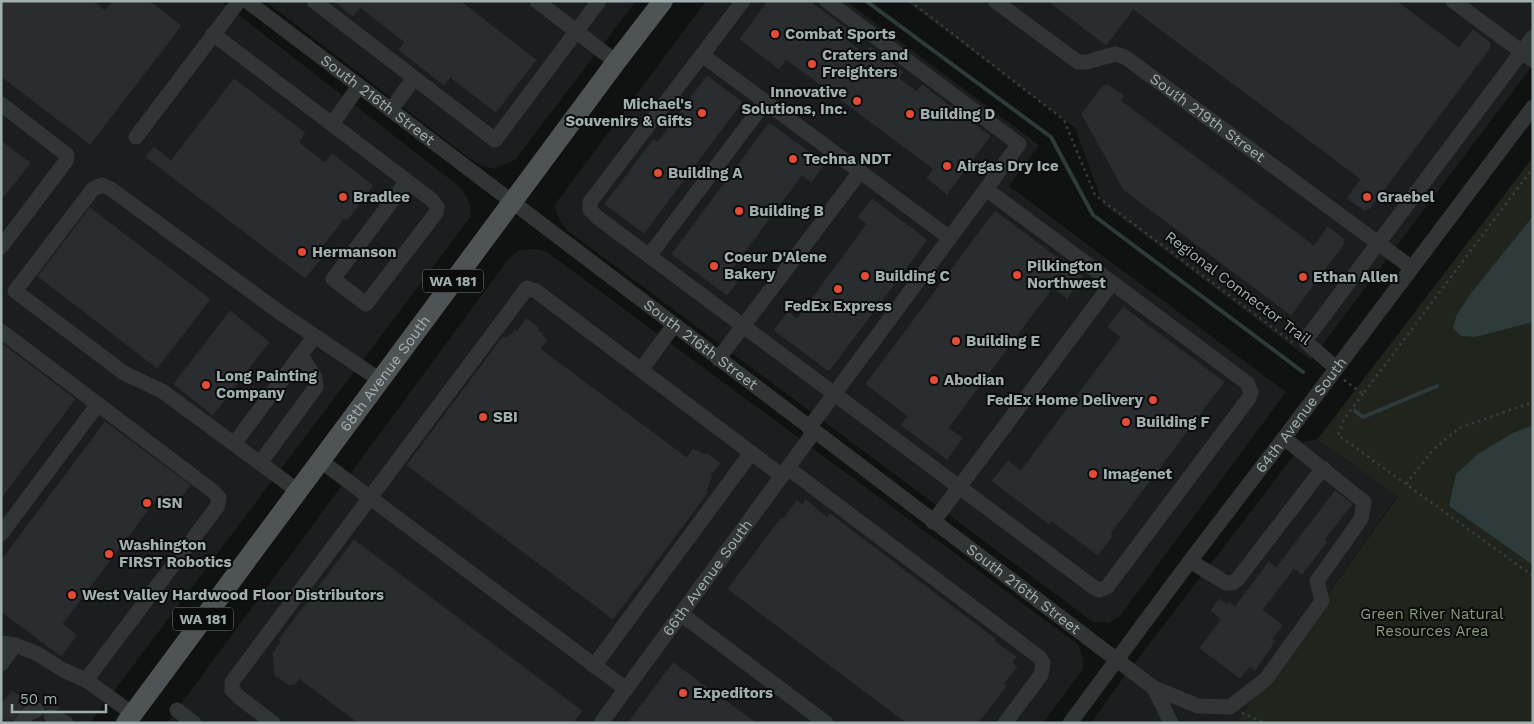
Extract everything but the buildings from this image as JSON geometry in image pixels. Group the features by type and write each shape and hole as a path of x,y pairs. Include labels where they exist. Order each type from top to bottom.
{"main road":[{"name":"68th Avenue South","path":"130,718 663,1"}],"street":[{"path":"136,137 240,1"},
{"name":"South 216th Street","path":"247,1 1154,688"},
{"path":"314,1 495,140 599,1"},
{"path":"536,1 616,62"},
{"path":"743,1 590,202 590,210 834,395 1099,590 1107,587 1249,398 1251,392 1247,383 986,189"},
{"name":"66th Avenue South","path":"601,723 785,472 834,395 1019,144 827,1"},
{"name":"South 219th Street","path":"995,1 1078,62 1087,62 1115,54 1126,57 1412,268"},
{"path":"1453,1 1527,56"},
{"path":"214,34 432,200 438,207 436,213 366,304 333,279 407,181"},
{"path":"1335,370 1307,343 1307,338 1378,243 1527,56 1533,37"},
{"path":"702,56 950,238"},
{"path":"391,110 414,78"},
{"path":"332,124 359,86"},
{"path":"649,256 764,102"},
{"path":"1,104 67,155 66,161 1,247"},
{"name":"64th Avenue South","path":"1070,723 1190,560 1533,107"},
{"path":"718,359 860,172"},
{"path":"298,491 162,391 124,373 15,291 93,189 102,185 111,189 314,337 380,380"},
{"path":"933,522 1112,283"},
{"path":"273,723 239,697 232,690 232,682 527,288 536,291 751,453 785,472 1039,657 1043,663 1041,675 1005,723"},
{"path":"641,370 674,325"},
{"path":"1,331 220,498 217,507 86,680"},
{"path":"234,444 314,337"},
{"path":"260,463 316,386 315,378 301,355"},
{"path":"1,534 98,404"},
{"path":"1154,688 1198,706 1230,707 1266,679 1322,601 1317,581 1361,519 1364,502 1284,438"},
{"path":"594,666 751,453"},
{"path":"321,460 626,689"},
{"path":"1190,560 1226,583 1232,583 1237,580 1323,468"},
{"path":"681,614 826,723"},
{"path":"1,664 8,644 38,654 63,670 86,680 130,718"},
{"path":"1154,688 1171,723"},
{"path":"21,723 29,713 36,710"},
{"path":"176,710 194,723"}],"path":[{"name":"Regional Connector Trail","path":"910,1 1064,120 1095,195 1293,343"},
{"path":"1533,168 1344,419 1338,435 1533,576"},
{"path":"1335,370 1363,394"},
{"path":"1406,484 1433,450 1459,428 1533,402"},
{"path":"1230,707 1265,723"}],"shaded area":[{"path":"1,1 221,1 456,184 463,191 470,204 471,216 90,723 1,723"},
{"path":"265,1 636,1 515,160 496,168 488,168 476,163"},
{"path":"706,1 846,1 1039,145 1009,186 1286,392 1120,616 1109,623 1093,622 568,231 559,219 554,206"},
{"path":"906,1 1533,1 1533,65 1311,360 1103,204 1075,128"},
{"path":"1533,216 1533,322 1475,337 1461,336 1453,328 1457,314 1472,292"},
{"path":"537,249 547,252 1079,645 1083,669 1043,723 167,723 509,258 520,250"},
{"path":"1533,425 1533,565 1449,506 1456,474 1478,454 1511,434"},
{"path":"1317,440 1398,495 1236,723 1091,723 1123,678 1305,441"}],"green space":[{"name":"Green River Natural Resources Area","path":"1533,157 1533,723 1236,723 1398,496 1317,440"}],"waterway":[{"path":"866,1 1051,137 1093,215 1303,372"},
{"path":"1355,411 1363,417 1437,386"}],"place":[{"name":"Combat Sports","path":"775,34"},
{"name":"Craters and Freighters","path":"812,64"},
{"name":"Innovative Solutions, Inc.","path":"857,101"},
{"name":"Michael's Souvenirs & Gifts","path":"702,113"},
{"name":"Building D","path":"910,114"},
{"name":"Techna NDT","path":"793,159"},
{"name":"Airgas Dry Ice","path":"947,166"},
{"name":"Building A","path":"658,173"},
{"name":"Bradlee","path":"343,197"},
{"name":"Graebel","path":"1367,197"},
{"name":"Building B","path":"739,211"},
{"name":"Hermanson","path":"302,252"},
{"name":"Coeur D'Alene Bakery","path":"714,266"},
{"name":"Pilkington Northwest","path":"1017,275"},
{"name":"Building C","path":"865,276"},
{"name":"Ethan Allen","path":"1303,277"},
{"name":"FedEx Express","path":"838,289"},
{"name":"Building E","path":"956,341"},
{"name":"Abodian","path":"934,380"},
{"name":"Long Painting Company","path":"206,385"},
{"name":"FedEx Home Delivery","path":"1153,400"},
{"name":"SBI","path":"483,417"},
{"name":"Building F","path":"1126,422"},
{"name":"Imagenet","path":"1093,474"},
{"name":"ISN","path":"147,503"},
{"name":"Washington FIRST Robotics","path":"109,554"},
{"name":"West Valley Hardwood Floor Distributors","path":"72,595"},
{"name":"Expeditors","path":"683,693"}]}
